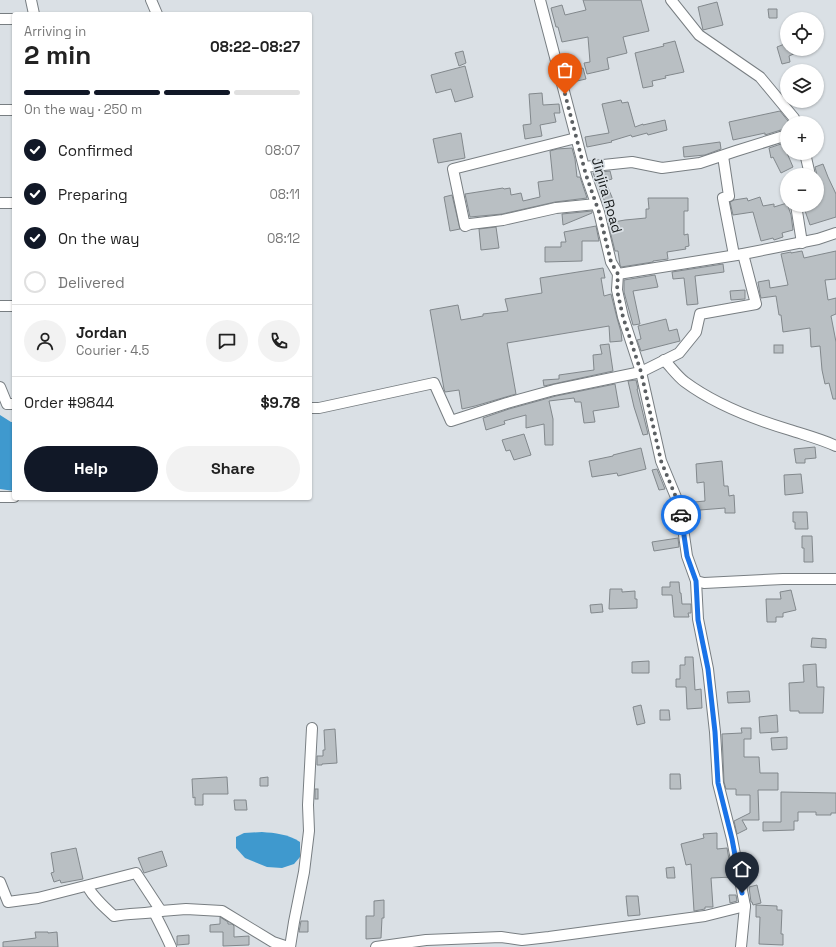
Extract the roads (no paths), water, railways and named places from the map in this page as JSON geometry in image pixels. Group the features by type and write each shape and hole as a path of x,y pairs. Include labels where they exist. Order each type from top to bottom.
{"street":[{"path":"31,0 34,12"},
{"path":"151,0 156,12"},
{"name":"Jinjira Road","path":"540,0 584,167 599,212 611,262 618,274"},
{"path":"671,0 699,35 760,77 792,116"},
{"path":"0,19 12,19"},
{"path":"0,110 12,110"},
{"path":"584,167 632,162 662,168 700,163 780,137"},
{"path":"576,138 453,169 465,226 503,220 556,208 596,204"},
{"path":"312,408 319,408 434,383 451,421 554,390 641,372 679,352 696,332 700,314 756,304 739,255 723,198 729,196 723,156"},
{"path":"0,203 12,203"},
{"path":"797,212 802,243"},
{"path":"741,947 745,906 732,839 718,783 715,732 708,669 698,620 696,581 687,556 680,507 661,461 641,372 623,317 617,290 618,274 739,255 802,243 836,233"},
{"path":"0,306 12,306"},
{"path":"664,360 684,382 712,399 748,417 825,441 836,446"},
{"path":"0,387 7,404 12,404"},
{"path":"0,497 12,497"},
{"path":"696,581 704,583 782,579 836,579"},
{"path":"87,886 100,904 114,916 186,909 222,911 273,942 289,947 304,872 309,831 308,804 312,728"},
{"path":"0,882 8,902 38,898 136,872 158,911 161,927 171,947"},
{"path":"376,947 426,940 501,937 522,940 549,937 705,916 745,906"}],"water":[{"path":"0,415 12,422 12,491 0,489"},
{"path":"244,833 277,833 300,842 300,857 294,864 282,868 267,867 245,858 236,848 236,837"}]}
